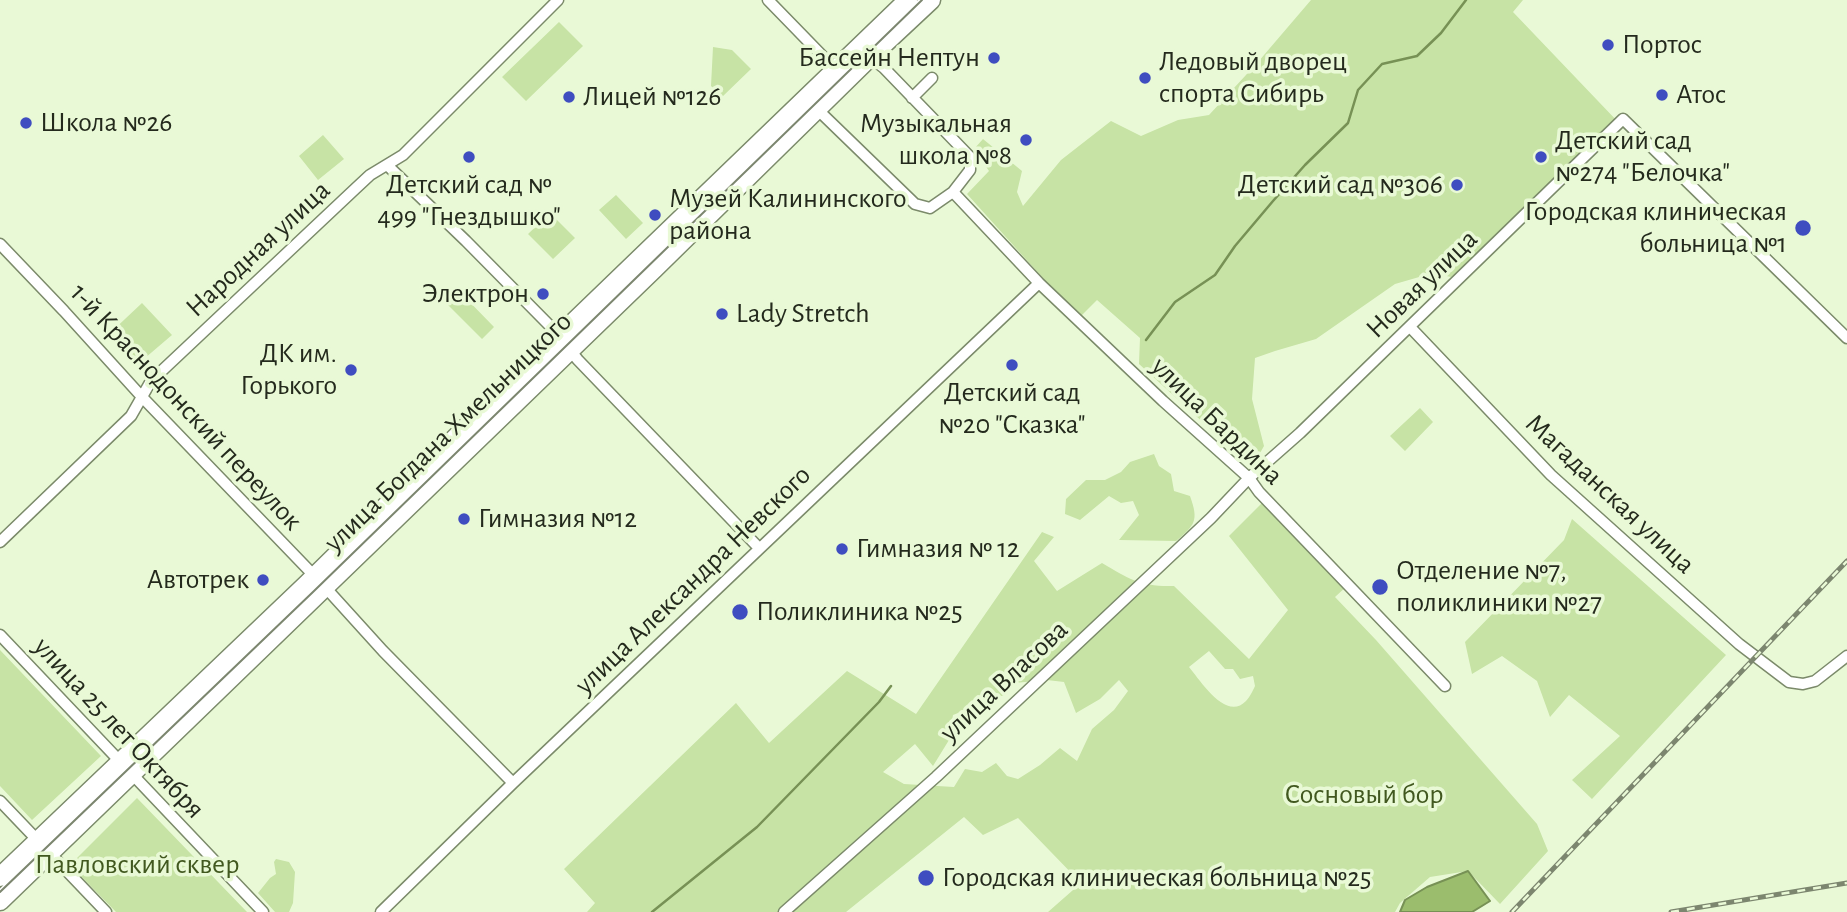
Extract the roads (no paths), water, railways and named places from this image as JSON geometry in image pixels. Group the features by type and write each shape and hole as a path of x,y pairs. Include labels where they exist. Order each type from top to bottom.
{"highway":[{"name":"улица Богдана Хмельницкого","path":"0,901 44,847 841,75 908,0"},
{"name":"улица Богдана Хмельницкого","path":"564,344 818,110 841,75 870,57 931,0"},
{"name":"улица Богдана Хмельницкого","path":"0,877 44,847"}],"street":[{"name":"Народная улица","path":"0,542 131,416 151,381 370,175 402,155 558,0"},
{"path":"768,0 841,75"},
{"path":"818,110 915,204 930,208 953,192 970,170 970,158 884,68 870,57"},
{"path":"912,97 932,78"},
{"name":"Новая улица","path":"1249,478 1300,433 1623,119 1847,338"},
{"path":"387,165 549,325 564,344 759,548"},
{"name":"улица Бардина","path":"953,192 1040,283 1163,401 1249,478 1259,492 1445,686"},
{"name":"1-й Краснодонский переулок","path":"0,244 383,651 513,783"},
{"name":"улица Александра Невского","path":"382,912 513,783 1040,283"},
{"name":"Магаданская улица","path":"1410,327 1551,475 1739,644 1789,682 1803,684 1815,681 1847,656"},
{"name":"улица Власова","path":"784,912 936,777 1211,518 1249,478"},
{"name":"улица 25 лет Октября","path":"0,635 263,912"},
{"path":"0,801 106,912"}],"waterway":[{"path":"1146,340 1175,302 1215,275 1235,246 1273,201 1348,123 1358,90 1382,64 1417,56 1441,33 1466,0"},
{"path":"652,912 757,827 879,702 891,686"}],"tram line":[{"path":"0,892 922,0"}],"railway":[{"path":"1512,912 1847,561"},
{"path":"1671,912 1847,883"}],"place":[{"name":"Портос","path":"1608,45"},
{"name":"Бассейн Нептун","path":"994,58"},
{"name":"Ледовый дворец спорта Сибирь","path":"1145,78"},
{"name":"Атос","path":"1662,95"},
{"name":"Лицей №126","path":"569,97"},
{"name":"Школа №26","path":"26,123"},
{"name":"Музыкальная школа №8","path":"1026,140"},
{"name":"Детский сад № 499 \"Гнездышко\"","path":"469,157"},
{"name":"Детский сад №274 \"Белочка\"","path":"1541,157"},
{"name":"Детский сад №306","path":"1457,185"},
{"name":"Музей Калининского района","path":"655,215"},
{"name":"Городская клиническая больница №1","path":"1803,228"},
{"name":"Электрон","path":"543,294"},
{"name":"Lady Stretch","path":"722,314"},
{"name":"Детский сад №20 \"Сказка\"","path":"1012,365"},
{"name":"ДК им. Горького","path":"351,370"},
{"name":"Гимназия №12","path":"464,519"},
{"name":"Гимназия № 12","path":"842,549"},
{"name":"Автотрек","path":"263,580"},
{"name":"Отделение №7, поликлиники №27","path":"1380,587"},
{"name":"Поликлиника №25","path":"740,612"},
{"name":"Городская клиническая больница №25","path":"926,878"}],"park label":[{"name":"Сосновый бор","path":"1364,795"},
{"name":"Павловский сквер","path":"137,865"}]}
